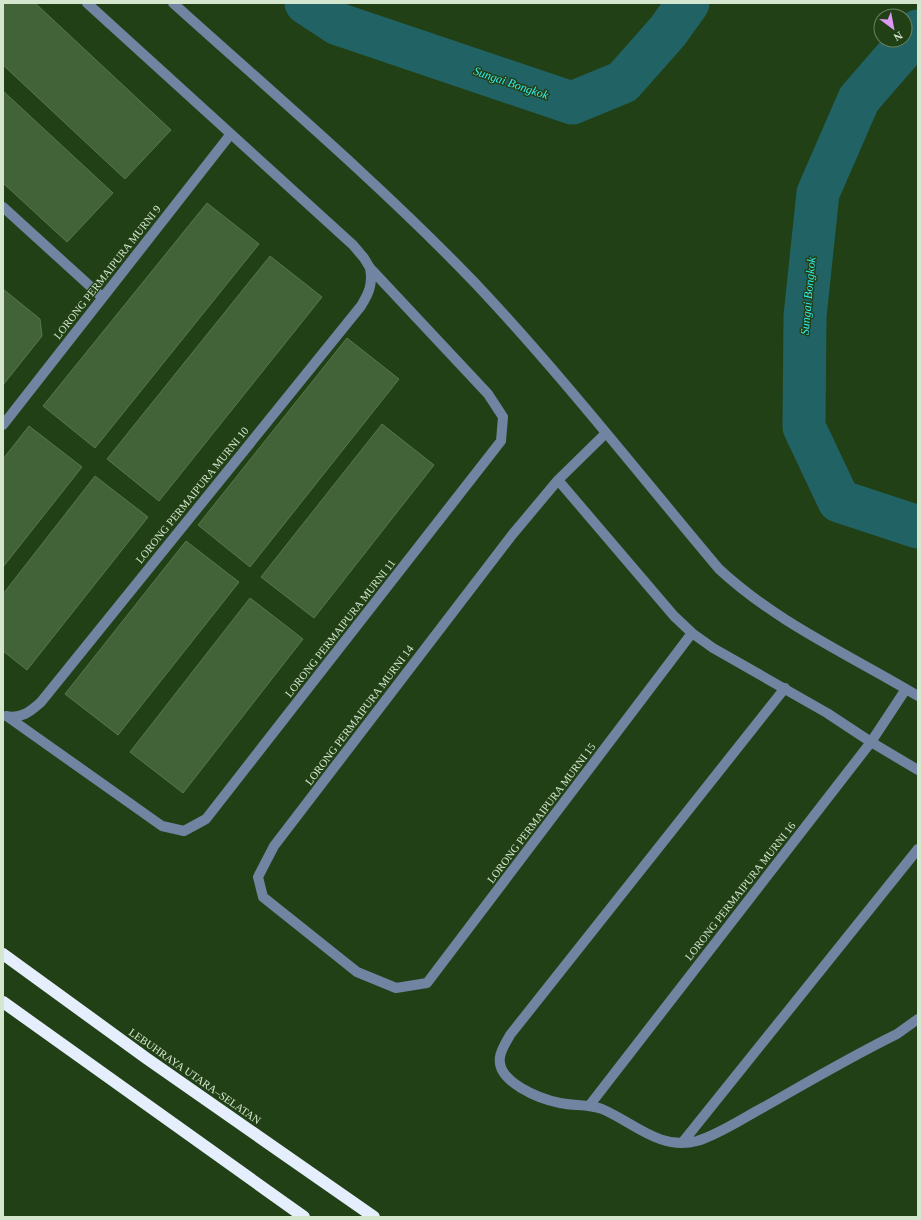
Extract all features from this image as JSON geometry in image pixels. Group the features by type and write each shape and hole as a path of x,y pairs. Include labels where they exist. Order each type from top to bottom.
{"highway":[{"name":"LEBUHRAYA UTARA–SELATAN","path":"3,954 146,1058 374,1217"},
{"path":"3,1002 304,1217"}],"street":[{"name":"LORONG PERMAIPURA MURNI 11","path":"6,716 162,826 184,831 206,819 501,441 503,417 488,394 370,268 353,245 87,3"},
{"path":"173,3 435,243 503,313 719,569 740,588 811,636 918,696"},
{"name":"LORONG PERMAIPURA MURNI 9","path":"3,425 230,134"},
{"path":"3,208 102,297"},
{"name":"LORONG PERMAIPURA MURNI 10","path":"6,716 16,717 25,715 41,702 361,306 369,293 372,279 370,268"},
{"name":"LORONG PERMAIPURA MURNI 14","path":"396,988 356,972 264,897 258,877 274,846 512,535 558,480 606,434"},
{"path":"558,480 674,616 692,633 735,662 785,688 918,770"},
{"name":"LORONG PERMAIPURA MURNI 15","path":"396,988 427,982 692,633"},
{"path":"785,688 510,1035 502,1049 500,1065 506,1076 516,1085 545,1099 560,1103 589,1106 613,1115 647,1134 666,1141 682,1144 697,1141 737,1122 897,1034 918,1019"},
{"name":"LORONG PERMAIPURA MURNI 16","path":"589,1106 871,742 906,689"},
{"path":"682,1144 918,849"}],"building":[{"path":"3,3 35,3 171,130 125,179 3,65"},
{"path":"3,91 113,193 67,242 3,183"},
{"path":"207,203 259,244 95,448 43,406"},
{"path":"270,256 322,297 159,501 107,459"},
{"path":"3,289 40,319 42,336 3,385"},
{"path":"347,338 399,379 250,567 198,525"},
{"path":"382,424 434,465 314,618 261,577"},
{"path":"29,426 82,467 3,567 3,459"},
{"path":"95,476 148,517 27,670 3,651 3,594"},
{"path":"186,541 239,582 118,735 65,694"},
{"path":"250,598 303,639 183,793 130,752"}],"waterway":[{"name":"Sungai Bongkok","path":"306,3 338,24 572,103 623,82 668,31 688,3"},
{"name":"Sungai Bongkok","path":"918,31 859,99 818,193 805,316 804,427 839,501 918,527"}]}
